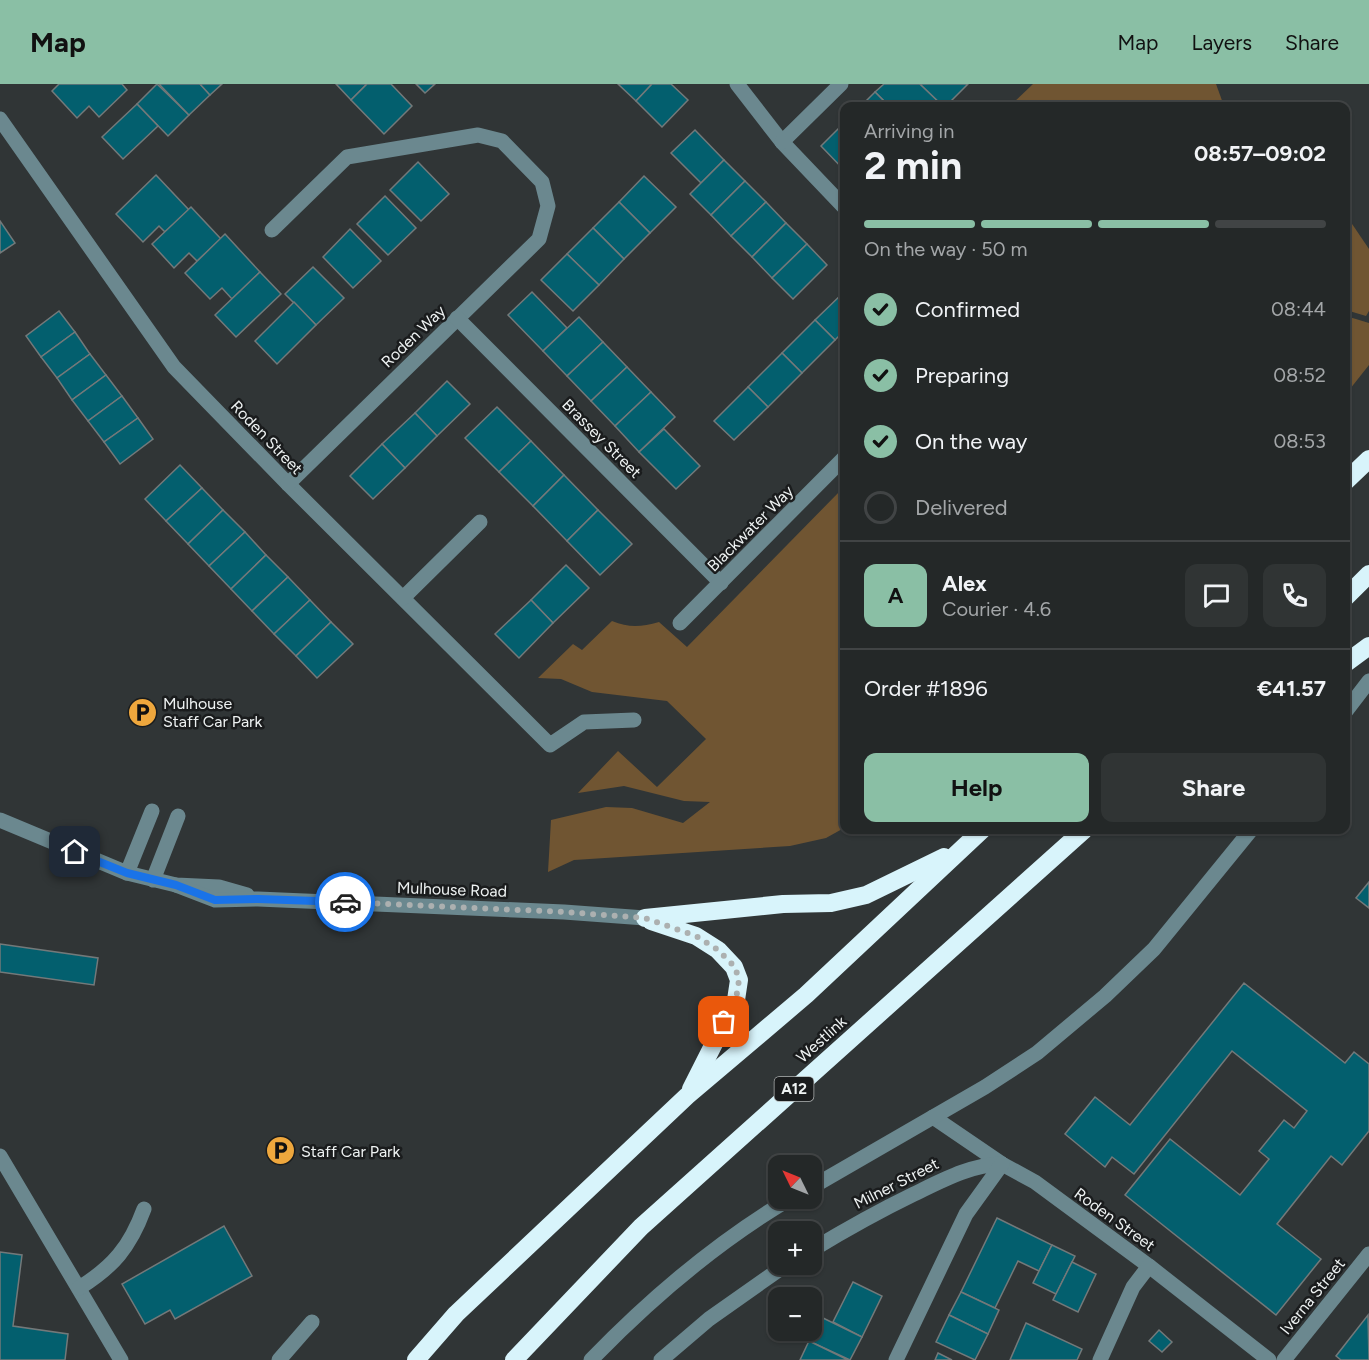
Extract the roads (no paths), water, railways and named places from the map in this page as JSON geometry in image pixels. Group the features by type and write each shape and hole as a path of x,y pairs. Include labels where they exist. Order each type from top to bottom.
{"highway":[{"path":"1350,478 1369,459"},
{"path":"1350,593 1369,574"},
{"path":"1350,660 1369,646"},
{"path":"417,1360 456,1314 687,1096 806,994 978,834"},
{"name":"Westlink","path":"514,1360 641,1227 1080,834"},
{"path":"645,918 783,904 831,903 866,895 963,848"},
{"path":"645,918 696,936 718,950 735,967 739,980 736,999 687,1096"}],"street":[{"path":"737,84 782,142 840,203"},
{"path":"782,142 841,84"},
{"name":"Roden Street","path":"0,119 174,367 550,745 584,722 634,720"},
{"name":"Roden Way","path":"272,230 347,157 478,135 502,141 542,182 548,206 539,239 288,484"},
{"name":"Brassey Street","path":"457,318 722,583"},
{"name":"Blackwater Way","path":"680,623 840,462"},
{"path":"403,598 480,522"},
{"path":"1350,706 1369,681"},
{"path":"127,873 152,811"},
{"path":"153,880 178,816"},
{"name":"Mulhouse Road","path":"0,820 127,873 176,885 215,900 258,899 564,912 645,918"},
{"path":"822,1181 1037,1053 1105,996 1154,949 1248,834"},
{"name":"Roden Street","path":"933,1117 1002,1164 1035,1182 1149,1266 1269,1360"},
{"path":"0,1156 121,1360"},
{"path":"897,1360 966,1214 1002,1164"},
{"name":"Milner Street","path":"822,1244 876,1212 952,1175 982,1165 1002,1164"},
{"path":"79,1288 101,1274 119,1256 136,1230 144,1209"},
{"path":"591,1360 682,1274 774,1209"},
{"name":"Iverna Street","path":"1284,1360 1369,1254"},
{"path":"1100,1360 1133,1287 1149,1266"},
{"path":"661,1360 709,1319 771,1275"},
{"path":"279,1360 312,1322"}],"place":[{"name":"Mulhouse Staff Car Park","path":"142,712"},
{"name":"Staff Car Park","path":"280,1151"}]}
